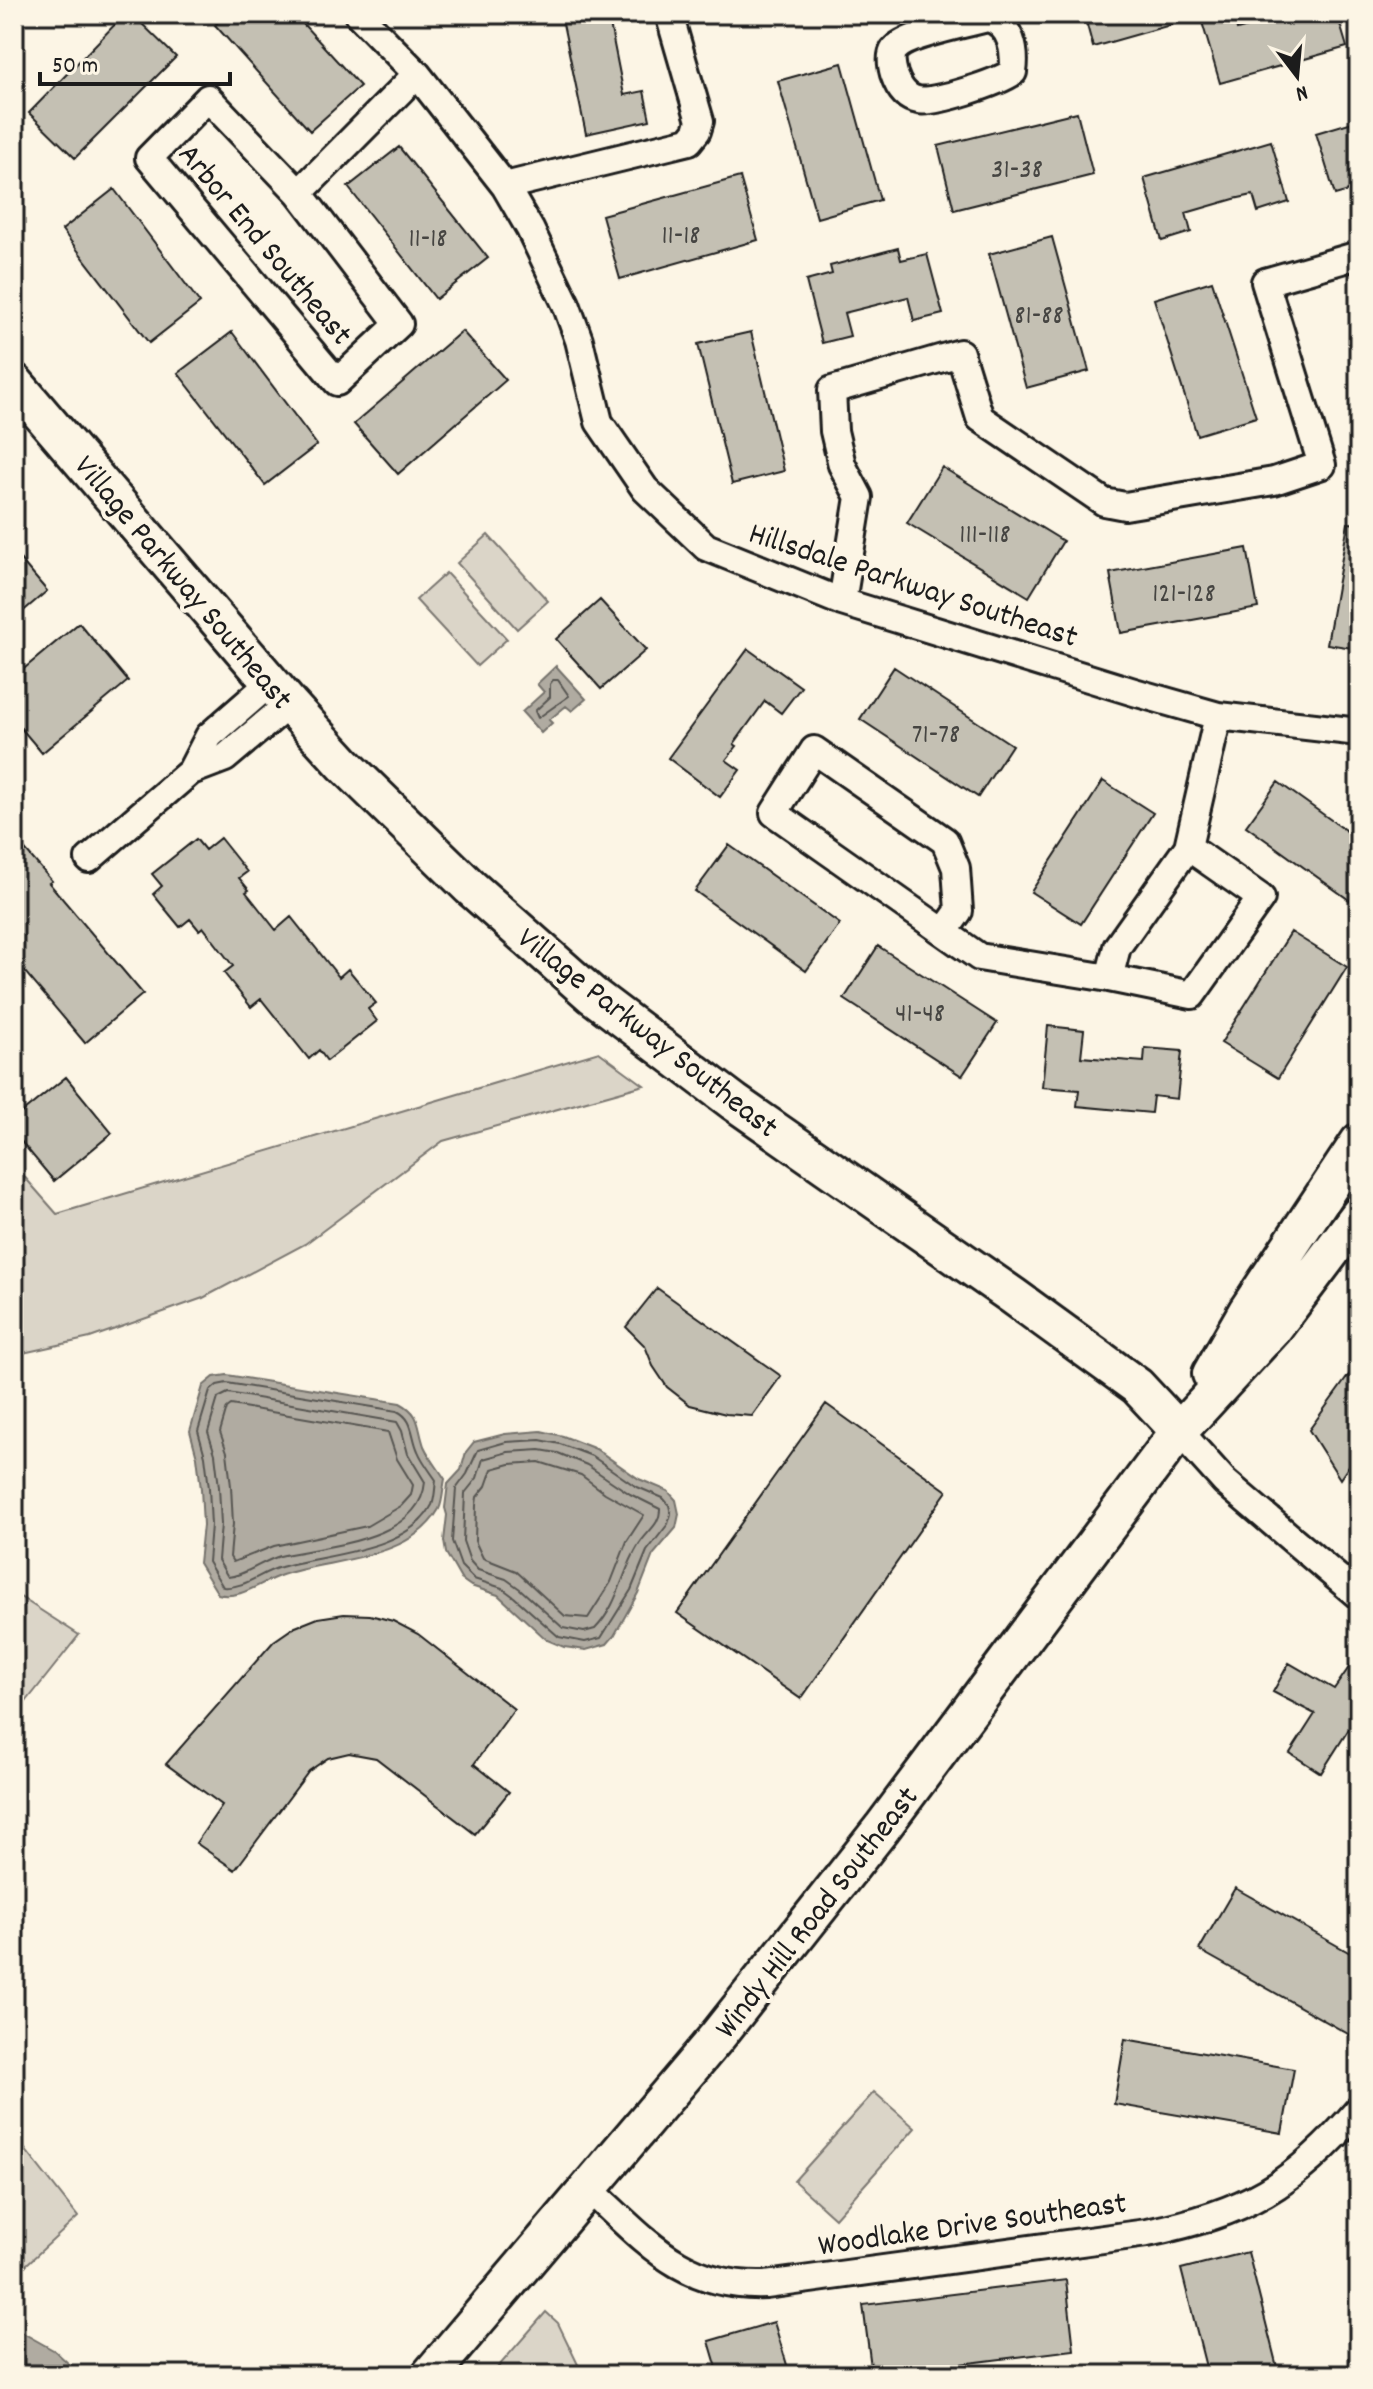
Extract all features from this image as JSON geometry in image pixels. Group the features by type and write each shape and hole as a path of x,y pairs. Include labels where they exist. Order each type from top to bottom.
{"main road":[{"name":"Village Parkway Southeast","path":"14,382 344,764 470,887 592,995 734,1102 1001,1287 1137,1386 1179,1431"},
{"name":"Windy Hill Road Southeast","path":"1179,1431 1247,1311 1359,1142"},
{"name":"Windy Hill Road Southeast","path":"430,2375 716,2038 882,1828 1179,1431 1273,1329 1359,1215"}],"street":[{"name":"Hillsdale Parkway Southeast","path":"358,14 417,74 505,186 530,229 566,304 579,340 599,422 645,489 706,547 842,602 1218,716 1359,732"},
{"path":"505,186 689,141 700,121 669,14"},
{"path":"988,16 999,21 1006,30 1015,60 1013,72 1000,81 927,101 909,97 903,92 893,71 895,49 907,40 988,16"},
{"name":"Arbor End Southeast","path":"299,193 417,74"},
{"name":"Arbor End Southeast","path":"208,98 299,193 399,324 337,382 149,158 208,98"},
{"path":"842,602 859,497 842,465 834,431 832,390 960,353 980,418 1104,502 1125,506 1274,481 1322,465 1265,282 1359,255"},
{"path":"89,859 191,771 225,758 280,693"},
{"path":"1109,978 1117,947 1188,847 1218,716"},
{"path":"944,932 959,911 956,868 945,841 814,750 774,813 979,957 1192,995 1261,898 1188,847"},
{"name":"Village Parkway Southeast","path":"1179,1431 1225,1482 1359,1596"},
{"name":"Woodlake Drive Southeast","path":"588,2188 665,2256 682,2267 737,2286 766,2285 1147,2233 1195,2223 1244,2206 1283,2183 1331,2142 1359,2109"}],"shaded area":[{"path":"488,535 548,601 517,629 457,563"},
{"path":"446,573 507,639 477,666 416,600"},
{"path":"599,1052 644,1085 443,1141 305,1244 203,1298 90,1338 14,1355 14,1165 57,1214"},
{"path":"14,1593 79,1635 14,1717"},
{"path":"874,2092 915,2128 835,2218 794,2181"},
{"path":"14,2135 78,2217 14,2276"},
{"path":"546,2312 558,2323 583,2375 491,2375"}],"water":[{"path":"556,666 586,699 572,711 566,706 549,720 552,723 541,733 522,712 544,692 537,684"},
{"path":"227,1375 400,1403 407,1407 417,1421 426,1450 445,1479 439,1509 426,1526 389,1549 301,1569 235,1595 218,1594 199,1563 203,1525 201,1489 190,1431 203,1386 214,1377"},
{"path":"541,1431 596,1449 639,1479 668,1491 676,1500 679,1514 676,1528 653,1555 638,1593 614,1636 607,1644 586,1650 564,1647 547,1640 498,1595 471,1586 461,1579 446,1553 448,1484 461,1470 466,1452 474,1442 505,1434"},
{"path":"14,2328 55,2351 81,2375 14,2375"}],"building":[{"path":"125,14 132,14 176,57 75,158 29,113"},
{"path":"227,14 294,14 360,86 310,131 215,25"},
{"path":"561,14 608,14 624,95 644,91 650,120 586,134"},
{"path":"1084,14 1188,14 1188,20 1093,47"},
{"path":"1233,14 1237,30 1296,14 1337,14 1347,47 1220,83 1202,22"},
{"path":"842,63 880,200 817,218 778,81"},
{"path":"1077,112 1093,175 954,210 938,146"},
{"path":"1359,120 1359,188 1335,195 1316,133"},
{"path":"1271,141 1289,202 1258,212 1253,195 1186,213 1191,232 1162,241 1144,178"},
{"path":"399,147 488,258 436,299 348,187"},
{"path":"740,177 758,240 620,279 602,215"},
{"path":"114,189 200,303 149,343 62,230"},
{"path":"1052,237 1089,371 1026,388 989,254"},
{"path":"898,248 901,260 927,254 943,314 914,321 908,297 844,313 850,336 822,343 806,281 832,274 830,266"},
{"path":"1212,281 1256,417 1197,435 1154,299"},
{"path":"462,331 506,380 398,474 354,424"},
{"path":"232,332 317,445 265,485 178,373"},
{"path":"751,332 784,471 732,484 698,344"},
{"path":"942,467 1063,541 1029,597 907,523"},
{"path":"1348,523 1359,524 1359,649 1327,644"},
{"path":"1247,548 1258,608 1121,633 1110,573"},
{"path":"14,552 47,591 14,619"},
{"path":"600,600 646,650 601,689 556,639"},
{"path":"79,623 128,681 42,753 14,720 14,677"},
{"path":"748,649 801,687 781,713 765,701 726,760 740,770 720,797 668,758"},
{"path":"894,667 1012,745 978,797 860,719"},
{"path":"1103,781 1153,813 1081,924 1031,892"},
{"path":"1278,782 1359,840 1359,907 1246,826"},
{"path":"14,837 143,994 85,1043 14,959"},
{"path":"220,838 247,872 239,878 249,890 246,892 276,930 291,917 339,977 348,969 376,1003 368,1009 377,1021 327,1061 319,1050 309,1059 261,999 251,1007 224,973 233,966 203,927 199,930 190,919 180,927 153,894 162,886 152,874 196,839 205,850"},
{"path":"729,845 840,924 806,971 695,891"},
{"path":"1291,932 1347,967 1278,1078 1221,1043"},
{"path":"878,946 997,1023 962,1076 844,999"},
{"path":"1048,1026 1084,1030 1081,1057 1144,1062 1145,1048 1182,1051 1177,1099 1153,1096 1151,1113 1077,1106 1079,1090 1042,1087"},
{"path":"66,1077 112,1133 54,1181 14,1133 14,1119"},
{"path":"657,1288 781,1376 752,1416 726,1414 690,1405 667,1387 653,1366 645,1346 626,1327"},
{"path":"1359,1361 1359,1451 1340,1479 1309,1430"},
{"path":"826,1404 947,1491 801,1699 677,1613"},
{"path":"344,1614 370,1615 393,1621 418,1634 514,1709 474,1764 509,1792 475,1834 376,1758 349,1753 328,1758 309,1771 235,1870 196,1843 222,1805 166,1764 274,1641 293,1628 318,1618"},
{"path":"1359,1653 1359,1713 1321,1773 1290,1753 1315,1714 1273,1692 1289,1663 1334,1689"},
{"path":"1235,1888 1359,1958 1359,2040 1199,1950"},
{"path":"1125,2039 1294,2069 1282,2133 1114,2104"},
{"path":"1248,2252 1279,2375 1208,2375 1181,2269"},
{"path":"1066,2280 1074,2350 872,2375 863,2305"},
{"path":"774,2322 790,2375 719,2375 709,2341"}]}
